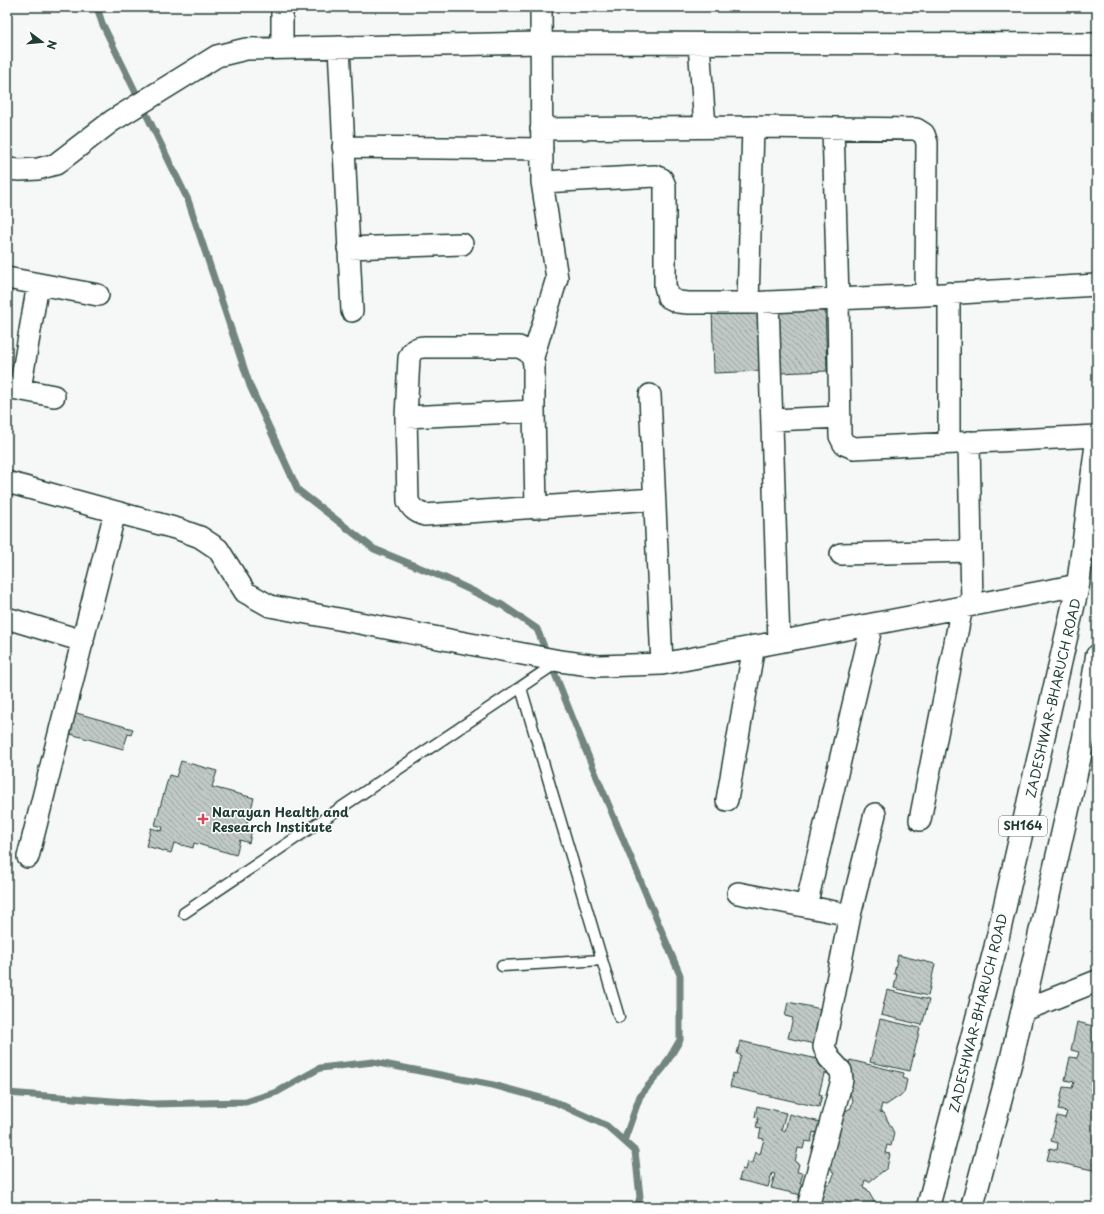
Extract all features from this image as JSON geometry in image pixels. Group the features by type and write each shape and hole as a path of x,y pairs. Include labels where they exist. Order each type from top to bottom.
{"main road":[{"name":"ZADESHWAR-BHARUCH ROAD","path":"928,1207 995,949 1078,585 1097,441"},
{"name":"SH164","path":"972,1207 1012,1057 1084,738 1097,656"}],"street":[{"path":"282,7 282,48"},
{"path":"532,356 557,278 542,182 540,43 541,7"},
{"path":"7,169 38,169 56,164 112,121 217,56 246,49 540,43 1097,44"},
{"path":"700,44 705,128"},
{"path":"339,47 352,311"},
{"path":"343,147 542,139 705,128 753,127 916,129 924,134 927,143 926,295"},
{"path":"753,127 758,302 772,420 779,642"},
{"path":"833,128 840,436 844,444 854,448 1097,436"},
{"path":"542,182 655,176 662,179 665,186 665,286 668,297 678,302 758,302 838,299 1097,285"},
{"path":"348,248 462,244"},
{"path":"7,278 98,295"},
{"path":"38,284 13,388 54,396"},
{"path":"949,293 949,444"},
{"path":"536,508 534,364 532,356 527,350 519,347 418,347 411,352 409,358 406,417 408,501 411,508 425,515 536,508 654,499"},
{"path":"650,395 662,664"},
{"path":"406,417 534,410"},
{"path":"772,420 840,417"},
{"path":"920,820 967,606 971,551 970,442"},
{"path":"7,482 200,537 218,549 245,592 270,606 560,661 598,666 662,664 1078,585"},
{"path":"28,857 115,512"},
{"path":"841,554 971,551"},
{"path":"7,620 10,619 83,641"},
{"path":"806,906 872,624"},
{"path":"727,800 754,646"},
{"path":"808,1207 842,1080 841,1071 829,1058 824,1046 850,915 875,814"},
{"path":"738,893 850,915"},
{"path":"1022,1011 1097,981"}],"lane":[{"path":"184,913 560,661"},
{"path":"521,688 619,1017"},
{"path":"502,966 602,960"}],"building":[{"path":"825,305 827,371 779,373 776,307"},
{"path":"760,307 762,371 714,373 712,309"},
{"path":"73,712 133,729 131,735 128,734 123,749 67,733"},
{"path":"181,761 217,771 212,787 254,798 246,827 252,829 249,843 240,840 236,855 194,843 193,848 174,843 171,853 146,846 151,828 162,831 163,827 155,825 169,775 176,777"},
{"path":"898,955 935,964 928,996 894,988 897,974 894,974"},
{"path":"887,990 929,1000 922,1025 881,1015"},
{"path":"788,1002 821,1009 814,1044 788,1038 793,1018 785,1016"},
{"path":"880,1019 920,1028 910,1071 870,1062"},
{"path":"1077,1022 1097,1027 1097,1171 1047,1160 1050,1148 1057,1150 1058,1143 1051,1141 1057,1116 1065,1118 1067,1112 1058,1110 1063,1087 1072,1088 1074,1082 1065,1080 1070,1057 1077,1058 1079,1052 1071,1050"},
{"path":"740,1041 830,1062 826,1074 824,1074 819,1094 822,1095 819,1107 730,1087 733,1073 736,1074 741,1055 737,1054"},
{"path":"850,1060 904,1073 903,1078 907,1080 904,1093 886,1105 882,1104 880,1112 884,1113 894,1133 891,1146 887,1145 885,1153 890,1154 887,1168 869,1182 865,1180 863,1187 867,1189 877,1207 812,1207 817,1191 831,1182 834,1174 824,1155 834,1117 851,1108 853,1100 845,1084"},
{"path":"757,1106 786,1113 781,1130 785,1131 789,1114 820,1122 817,1133 813,1132 811,1142 805,1141 803,1149 798,1148 795,1162 799,1164 797,1172 803,1173 800,1184 804,1184 801,1195 771,1188 775,1174 772,1173 768,1187 739,1180 742,1169 745,1170 747,1162 752,1163 755,1152 760,1154 764,1139 759,1138 761,1129 756,1128 758,1118 755,1117"}],"waterway":[{"path":"97,7 102,23 188,200 250,386 298,490 374,549 445,578 502,605 537,629 581,739 680,975 680,1040 664,1067 640,1096 624,1141"},
{"path":"7,1093 152,1104 246,1102 277,1092 320,1068 373,1062 493,1085 555,1102 607,1126 635,1151 640,1197 637,1207"}],"place":[{"name":"Narayan Health and Research Institute","path":"203,819"}]}
